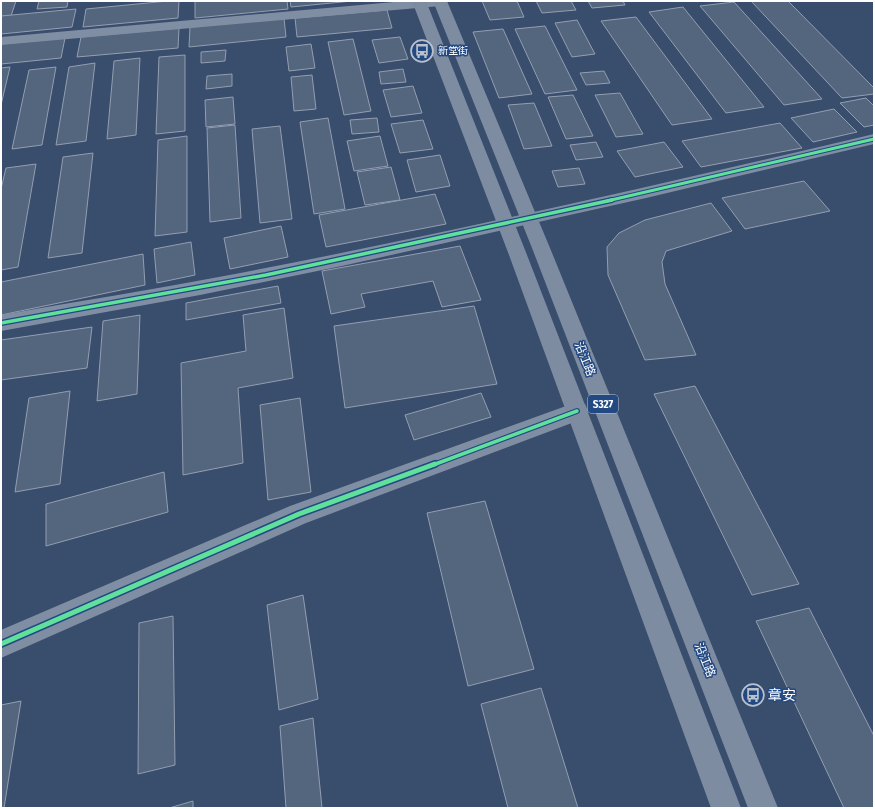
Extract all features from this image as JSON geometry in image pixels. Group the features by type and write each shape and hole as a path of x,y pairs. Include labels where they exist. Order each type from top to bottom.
{"main road":[{"name":"沿江路","path":"430,2 529,219 763,808"},
{"path":"430,2 505,223 726,808"}],"street":[{"path":"1,40 430,2"},
{"path":"1,323 264,276 721,176 874,139"},
{"path":"1,644 299,514 577,411"}],"building":[{"path":"1,1 16,1 11,16 1,17"},
{"path":"39,1 68,1 67,7 37,9"},
{"path":"179,1 178,18 83,27 86,9"},
{"path":"195,1 287,1 288,9 195,18"},
{"path":"290,1 352,1 291,7"},
{"path":"482,1 517,1 524,17 490,20"},
{"path":"536,1 571,1 576,10 542,13"},
{"path":"588,1 623,1 625,5 592,8"},
{"path":"751,1 788,1 874,88 874,94 842,98"},
{"path":"734,2 822,99 784,105 700,6"},
{"path":"683,7 764,107 726,113 649,12"},
{"path":"76,9 72,27 1,34 1,16"},
{"path":"387,10 392,28 297,37 295,18"},
{"path":"636,17 712,119 672,125 601,21"},
{"path":"284,18 286,37 189,47 190,27"},
{"path":"577,20 595,54 572,57 555,23"},
{"path":"545,26 577,90 545,94 515,29"},
{"path":"179,28 178,48 77,57 81,37"},
{"path":"503,29 532,94 499,98 473,32"},
{"path":"400,37 408,59 379,63 372,40"},
{"path":"65,38 61,58 1,64 1,44"},
{"path":"353,39 371,111 344,115 328,42"},
{"path":"311,44 315,68 289,71 286,47"},
{"path":"226,50 225,61 201,63 201,52"},
{"path":"185,55 185,131 156,134 159,57"},
{"path":"140,58 136,135 107,139 114,61"},
{"path":"95,63 86,141 56,145 69,67"},
{"path":"10,67 1,105 1,68"},
{"path":"56,67 42,145 12,149 29,70"},
{"path":"403,69 406,82 381,84 379,72"},
{"path":"604,71 610,83 586,85 580,73"},
{"path":"232,74 232,86 206,89 207,76"},
{"path":"312,75 316,109 294,111 291,77"},
{"path":"413,86 422,113 391,117 383,90"},
{"path":"620,93 643,134 616,137 595,95"},
{"path":"573,95 593,136 566,139 548,97"},
{"path":"233,97 235,124 206,127 205,100"},
{"path":"866,98 874,106 874,125 864,127 840,103"},
{"path":"534,103 552,146 524,149 508,105"},
{"path":"834,109 857,132 813,142 791,118"},
{"path":"328,118 345,209 314,214 300,122"},
{"path":"377,118 379,132 352,134 350,120"},
{"path":"423,120 433,149 400,153 391,124"},
{"path":"780,123 802,148 701,167 682,141"},
{"path":"235,125 241,218 210,222 207,128"},
{"path":"280,126 292,219 260,223 252,129"},
{"path":"187,136 187,232 155,236 158,140"},
{"path":"380,136 388,166 354,171 347,141"},
{"path":"596,142 603,157 576,160 570,145"},
{"path":"664,142 683,167 635,177 617,151"},
{"path":"93,153 82,253 48,258 63,157"},
{"path":"440,155 450,186 416,192 407,160"},
{"path":"36,164 18,267 1,270 1,189 6,168"},
{"path":"391,167 400,200 365,205 357,172"},
{"path":"579,168 585,184 558,187 552,171"},
{"path":"804,181 830,211 745,229 722,198"},
{"path":"435,194 446,224 326,247 319,215"},
{"path":"711,203 732,231 666,251 662,262 665,284 696,355 645,360 608,275 607,247 619,233 645,220"},
{"path":"281,226 288,257 230,269 224,238"},
{"path":"191,242 195,275 157,283 154,249"},
{"path":"460,246 481,300 442,307 433,281 361,294 365,307 331,314 322,271"},
{"path":"143,254 145,285 1,315 1,282"},
{"path":"278,286 281,303 186,320 186,303"},
{"path":"474,306 497,384 345,408 334,326"},
{"path":"284,308 293,378 238,388 243,463 183,475 181,363 246,351 243,315"},
{"path":"140,315 137,394 97,401 103,321"},
{"path":"92,327 87,368 1,380 1,340"},
{"path":"695,386 799,584 752,595 654,394"},
{"path":"70,391 60,484 15,492 29,398"},
{"path":"481,393 491,417 414,440 405,415"},
{"path":"300,398 311,492 268,500 260,405"},
{"path":"164,472 168,512 46,546 46,504"},
{"path":"485,501 534,669 468,686 427,513"},
{"path":"303,595 318,699 279,710 267,605"},
{"path":"809,608 874,736 874,808 844,808 756,621"},
{"path":"173,616 175,765 138,774 139,623"},
{"path":"541,688 578,808 508,808 481,704"},
{"path":"21,701 4,808 1,808 1,705"},
{"path":"313,718 322,808 286,808 280,726"},
{"path":"193,801 193,808 169,808"}],"cycle path":[{"path":"1,323 200,288 342,259 646,192 874,139"},
{"path":"1,644 299,514 577,411"}],"place":[{"name":"新堂街","path":"422,51"},
{"name":"章安","path":"753,695"}]}
